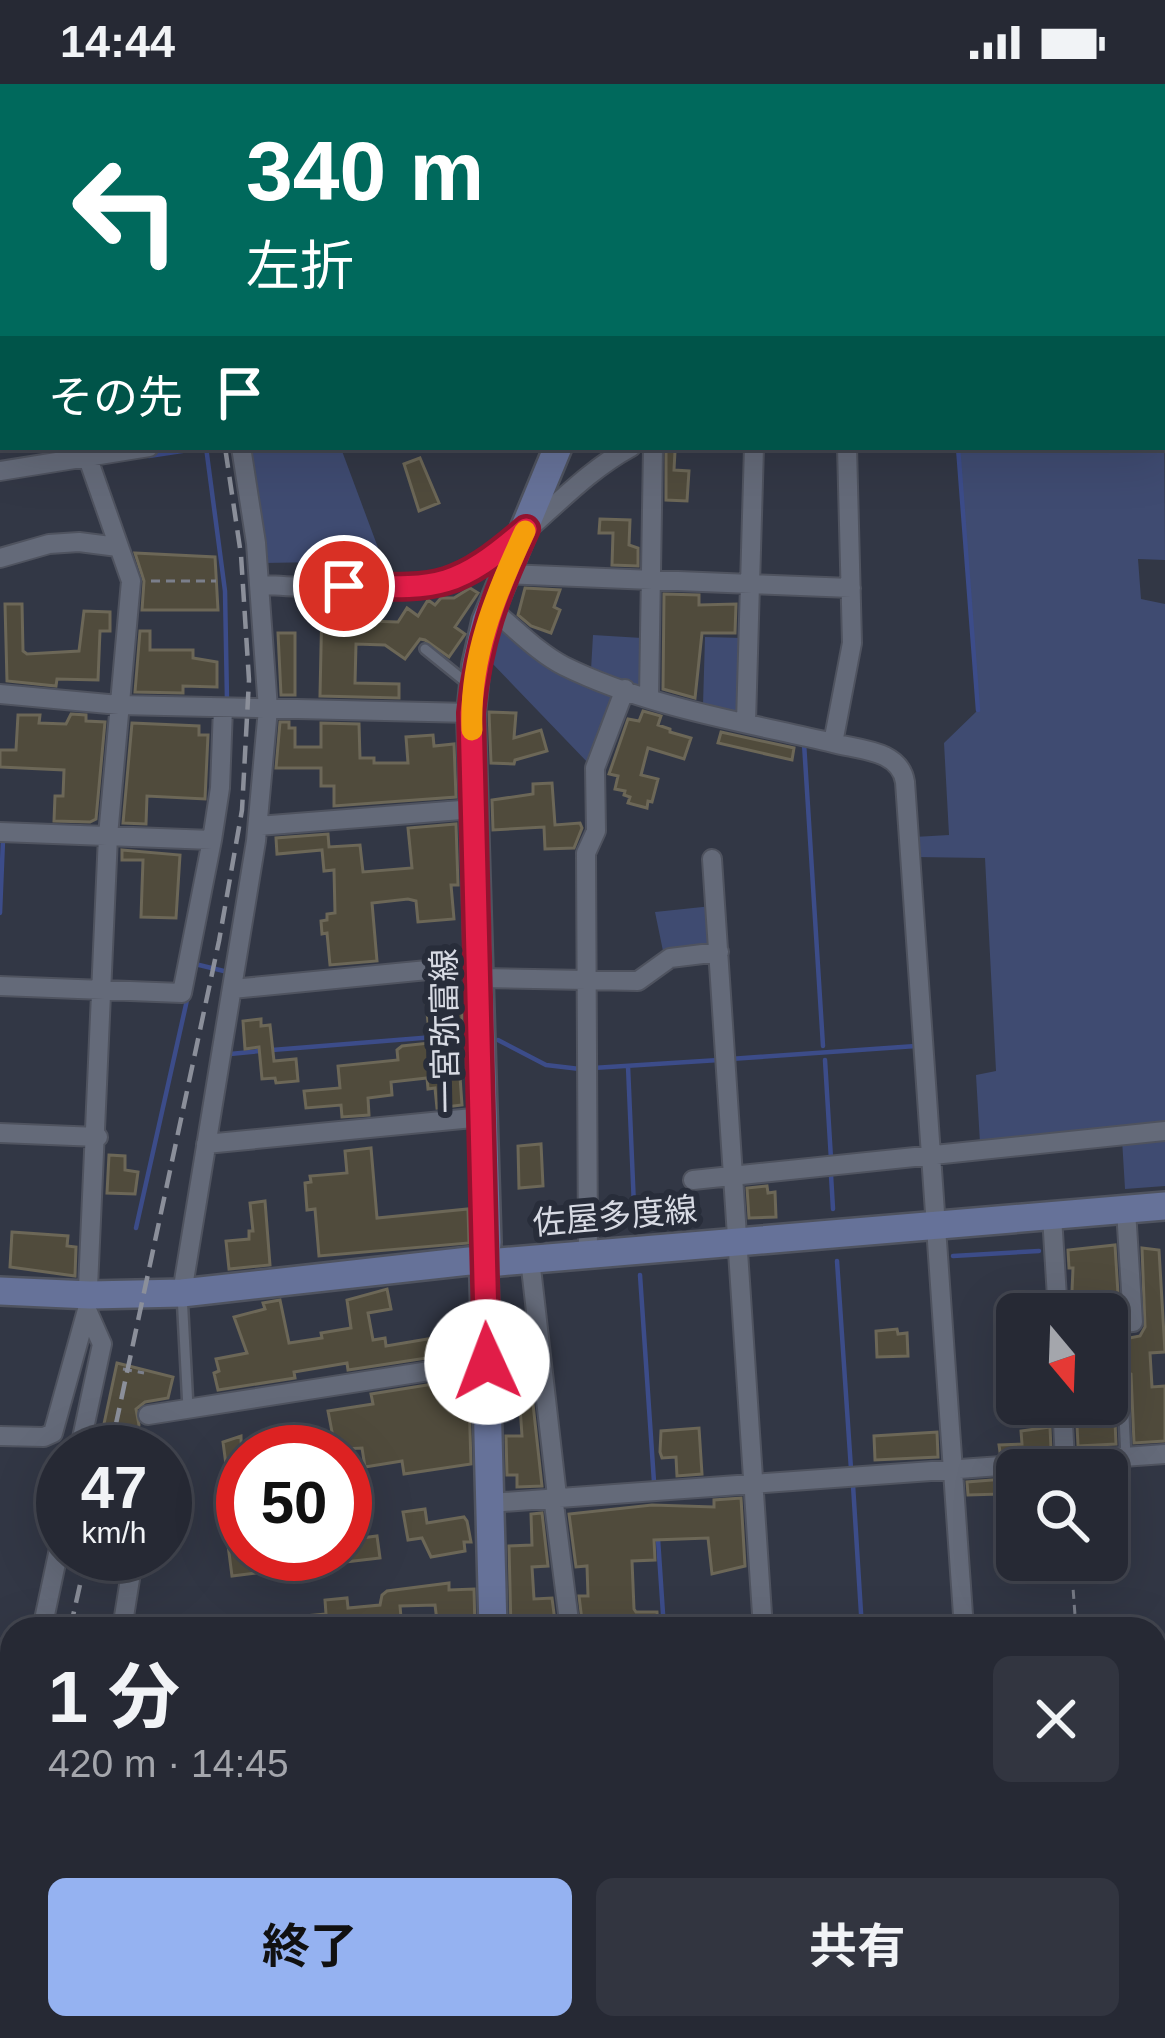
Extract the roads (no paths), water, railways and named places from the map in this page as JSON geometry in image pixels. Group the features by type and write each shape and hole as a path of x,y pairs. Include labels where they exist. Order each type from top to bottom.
{"main road":[{"name":"一宮弥富線","path":"493,1617 472,701 491,609 557,450"},
{"name":"佐屋多度線","path":"0,1291 88,1303 530,1258 1165,1206"}],"street":[{"path":"182,1293 258,826 268,709 259,586 241,450"},
{"path":"259,586 428,588 460,578 603,462 625,450"},
{"path":"649,697 653,450"},
{"path":"746,722 754,450"},
{"path":"833,743 852,643 847,450"},
{"path":"0,471 86,452 131,581 108,836 88,1303 53,1433 0,1436"},
{"path":"0,558 49,544 118,547"},
{"path":"505,574 851,588"},
{"path":"491,609 560,664 649,697 893,758 903,769 963,1617"},
{"path":"588,1254 586,853 596,831 595,768 625,689"},
{"path":"0,694 119,705 268,709 472,701"},
{"path":"0,986 182,993 220,788 224,708"},
{"path":"258,826 474,809"},
{"path":"0,832 212,840"},
{"path":"712,859 762,1617"},
{"path":"232,989 480,972 638,981 670,958 719,952"},
{"path":"206,1144 483,1118"},
{"path":"693,1180 1165,1131"},
{"path":"0,1133 98,1137"},
{"path":"1126,1210 1133,1322 1128,1322"},
{"path":"1052,1216 1057,1293"},
{"path":"530,1258 569,1617"},
{"path":"85,1425 102,1344 88,1303"},
{"path":"148,1415 487,1362"},
{"path":"1128,1457 1165,1454"},
{"path":"490,1503 996,1466"},
{"path":"45,1617 53,1581"},
{"path":"124,1617 130,1581"}],"lane":[{"path":"425,649 472,701"},
{"path":"182,1293 188,1408"}],"waterway":[{"path":"149,456 188,450"},
{"path":"206,450 225,591 227,700"},
{"path":"958,450 978,710"},
{"path":"804,743 823,1046"},
{"path":"0,913 3,840"},
{"path":"195,964 228,972"},
{"path":"136,1228 187,1000"},
{"path":"272,1050 434,1037"},
{"path":"498,1040 546,1065 580,1069"},
{"path":"730,1059 916,1046"},
{"path":"230,1054 260,1051"},
{"path":"593,1068 719,1060"},
{"path":"825,1060 831,1159"},
{"path":"628,1066 635,1230"},
{"path":"831,1175 833,1209"},
{"path":"953,1256 1039,1251"},
{"path":"837,1261 851,1469"},
{"path":"640,1275 654,1482"},
{"path":"853,1485 861,1617"},
{"path":"658,1539 663,1617"}],"railway":[{"path":"116,1425 219,941 242,810 249,680 241,555 225,450"},
{"path":"73,1617 81,1581"}]}
